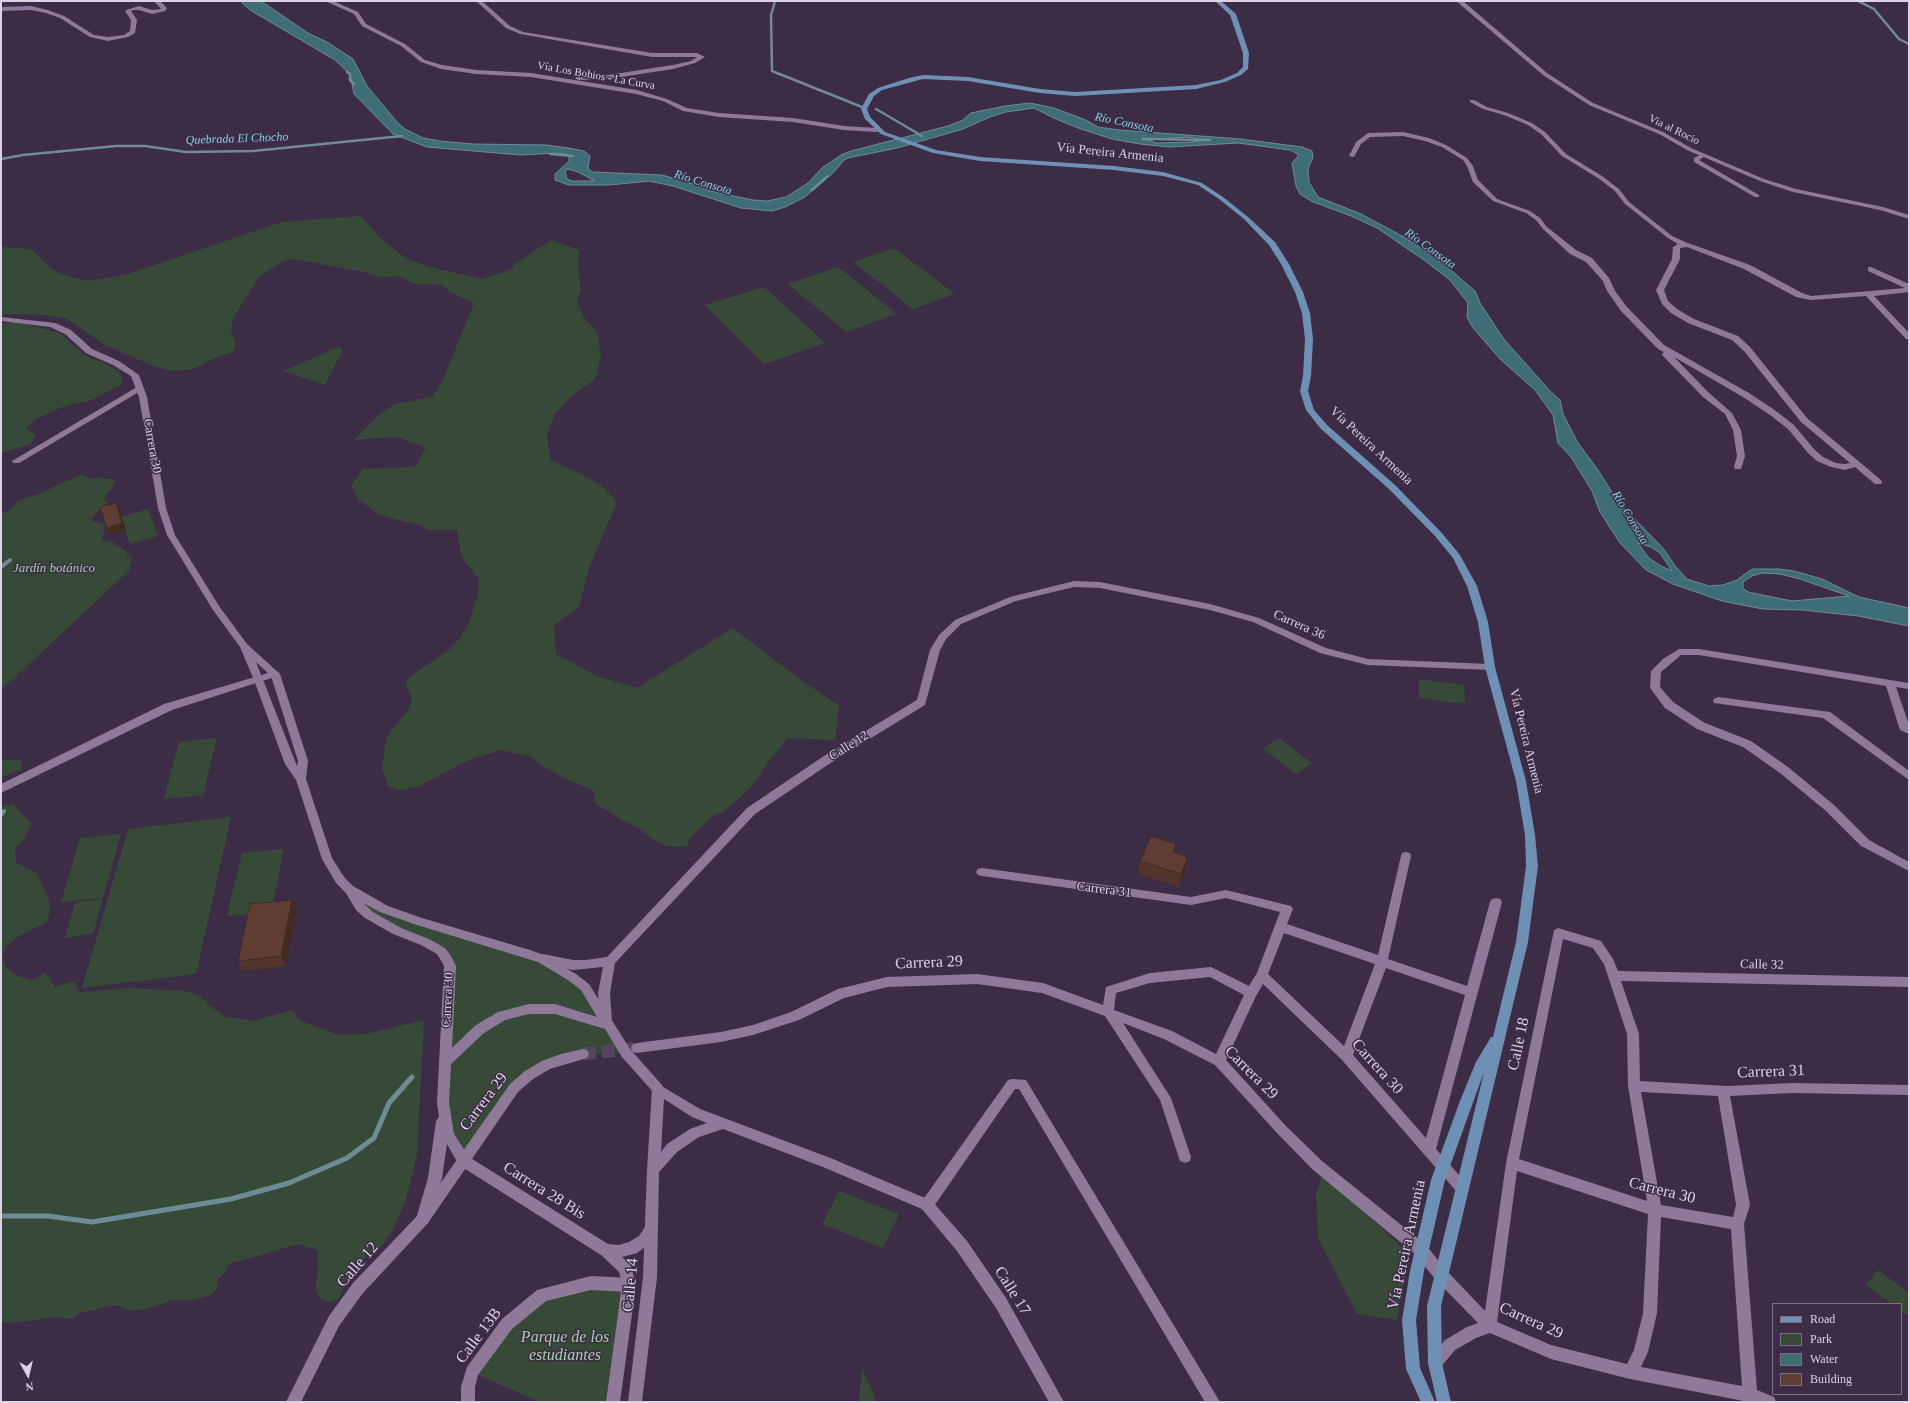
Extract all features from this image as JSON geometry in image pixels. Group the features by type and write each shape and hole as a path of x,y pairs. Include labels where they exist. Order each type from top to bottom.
{"main road":[{"path":"877,130 867,118 864,109 866,101 871,95 880,89 911,79 938,77 960,78 1040,91 1075,94 1196,87 1223,81 1239,74 1246,68 1246,53 1233,14 1218,1"},
{"name":"Vía Pereira Armenia","path":"877,130 914,146 935,152 980,159 1114,168 1163,174 1200,184 1246,218 1272,244 1285,264 1306,313 1309,339 1307,376 1304,391 1310,410 1324,427 1413,507 1457,556 1472,586 1481,615 1490,666 1521,781 1530,835 1532,866 1524,936 1440,1274 1434,1306 1435,1363 1444,1402"},
{"name":"Vía Pereira Armenia","path":"1428,1402 1413,1368 1409,1320 1421,1250 1431,1206 1443,1168 1482,1062 1501,1032"}],"street":[{"path":"1,9 31,8 48,12 62,17 92,36 108,39 126,36 133,32 134,20 128,11 131,9 139,8 152,12 163,10 164,8 157,1"},
{"name":"Vía Los Bohios - La Curva","path":"328,1 356,13 364,25 403,44 423,61 441,66 476,72 532,75 652,95 686,110 719,115 792,120 877,130"},
{"path":"479,1 508,28 522,33 652,55 697,55 702,57 693,62 666,68 608,77 564,80"},
{"name":"Via al Rocio","path":"1459,1 1560,85 1591,104 1661,133 1704,155 1762,180 1795,191 1881,208 1909,217"},
{"path":"1472,101 1485,108 1506,114 1530,124 1543,134 1564,155 1600,177 1617,190 1627,203 1670,237 1683,244 1697,247 1746,267 1799,295 1811,298 1868,294 1909,288"},
{"path":"1352,156 1358,143 1368,135 1403,134 1427,138 1444,146 1465,159 1470,166 1475,181 1495,200 1528,212 1538,219 1545,228 1572,252 1588,260 1606,280 1611,291 1624,309 1661,348 1668,358 1706,395 1728,413 1737,430 1741,456 1738,467"},
{"path":"1704,155 1696,159 1696,161 1757,196"},
{"path":"1683,244 1677,247 1676,259 1660,290 1665,302 1674,311 1691,321 1735,338 1747,349 1804,420 1878,482"},
{"path":"1871,270 1900,282 1909,288"},
{"path":"1868,294 1909,337"},
{"name":"Carrera 30","path":"1,319 52,325 68,332 89,351 116,363 135,375 146,409 162,508 171,535 216,608 244,646 275,674 303,761 301,779"},
{"path":"1661,348 1746,395 1773,413 1791,427 1811,451 1820,459 1834,465 1845,467 1856,464"},
{"path":"16,461 140,389"},
{"name":"Calle 12","path":"610,961 751,811 828,759 921,702 935,650 942,637 958,622 1013,599 1074,584 1100,585"},
{"name":"Carrera 36","path":"1100,585 1169,598 1256,620 1322,651 1368,662 1490,666"},
{"name":"Carrera 30","path":"244,646 259,680 290,764 301,779 327,858 337,876 349,889 360,907 369,915 397,931 425,942 441,951 450,966 443,1103 448,1135 464,1161"},
{"path":"1909,686 1699,652 1679,652 1656,671 1655,688 1668,705 1701,726 1747,744 1784,770 1830,808 1865,843 1909,867"},
{"path":"1,789 168,707 275,674"},
{"path":"1890,683 1904,727 1909,730"},
{"path":"1718,701 1826,715 1909,776"},
{"path":"1346,1056 1382,962 1406,856"},
{"name":"Carrera 31","path":"982,872 1191,901 1226,894 1287,909 1280,927"},
{"name":"Carrera 30","path":"349,889 379,906 397,914 542,959 585,987 607,1025"},
{"path":"1429,1149 1470,992 1496,902"},
{"path":"1219,1061 1251,993 1262,975 1280,927 1470,992"},
{"name":"Calle 18","path":"1490,1326 1512,1163 1558,933 1597,944 1609,962 1614,976"},
{"path":"542,959 573,965 586,965 610,961 604,993 607,1025 626,1053 658,1089 696,1113 721,1124 828,1164 927,1206 1012,1084 1022,1084 1213,1402"},
{"path":"1185,1157 1165,1098 1108,1011 1110,990 1150,978 1211,972 1251,993"},
{"name":"Carrera 30","path":"1262,975 1346,1056 1462,1188"},
{"path":"1614,976 1633,1034 1634,1086 1655,1210 1650,1313 1641,1352 1630,1372"},
{"name":"Calle 32","path":"1614,976 1909,982"},
{"name":"Carrera 29","path":"637,1048 722,1037 752,1030 795,1016 824,1000 842,993 887,982 977,979 1043,988 1168,1034 1219,1061 1281,1129 1317,1165 1421,1250 1440,1274 1490,1326 1551,1352 1630,1372 1750,1395 1769,1402"},
{"path":"444,1062 480,1029 502,1016 529,1009 555,1009 607,1025"},
{"name":"Carrera 29","path":"464,1161 514,1088 529,1075 546,1065 583,1054"},
{"name":"Carrera 31","path":"1634,1086 1723,1091 1792,1088 1909,1090"},
{"name":"Calle 14","path":"635,1402 650,1277 653,1170 658,1089"},
{"path":"1723,1091 1743,1205 1737,1224 1750,1395"},
{"path":"423,1219 434,1178 440,1147 443,1103"},
{"path":"653,1170 672,1148 695,1133 721,1124"},
{"name":"Calle 12","path":"293,1402 334,1321 358,1288 423,1219 464,1161"},
{"name":"Carrera 28 Bis","path":"464,1161 606,1250 625,1269 629,1285"},
{"name":"Carrera 30","path":"1512,1163 1655,1210 1737,1224"},
{"name":"Calle 17","path":"927,1206 962,1246 998,1299 1057,1402"},
{"path":"606,1250 619,1251 632,1248 644,1240 651,1228"},
{"name":"Calle 13B","path":"468,1402 468,1387 472,1372 507,1324 542,1295 591,1283 629,1285"},
{"name":"Calle 14","path":"613,1402 629,1285"},
{"path":"1435,1363 1450,1345 1472,1332 1490,1326"}],"green space":[{"path":"361,216 382,240 407,259 430,267 482,279 510,270 516,263 551,240 579,250 578,267 581,288 577,302 583,316 597,332 601,357 595,379 572,396 555,414 547,434 550,460 601,485 617,502 589,568 579,607 554,625 556,654 597,676 637,688 733,628 790,672 839,706 835,740 787,738 753,785 725,811 712,816 690,838 687,847 666,846 651,838 637,827 622,820 596,804 593,790 566,779 546,768 529,756 501,750 469,760 419,786 399,790 388,786 382,768 386,738 410,707 412,697 406,685 409,677 449,650 461,637 470,620 478,594 479,579 465,562 461,554 457,530 428,530 419,525 379,515 358,499 351,486 363,469 415,467 426,448 397,437 354,440 378,416 394,404 432,397 443,380 474,303 450,292 443,285 415,284 398,276 379,277 364,272 293,259 281,262 260,276 233,318 231,331 236,344 233,352 210,360 194,369 173,371 156,367 105,345 66,318 46,315 1,314 1,247 31,249 50,268 63,275 87,281 125,275 282,222"},
{"path":"894,248 955,294 913,309 853,262"},
{"path":"838,267 896,314 846,332 788,284"},
{"path":"764,287 825,343 764,364 705,305"},
{"path":"16,322 61,333 69,342 91,359 106,364 117,371 122,376 122,384 90,401 67,405 35,419 26,429 36,435 31,444 1,453 1,324"},
{"path":"338,347 343,350 325,385 283,371"},
{"name":"Jardín botánico","path":"80,475 94,479 103,477 104,479 115,479 112,486 113,489 109,490 104,500 109,502 92,518 93,523 99,521 104,524 105,529 101,540 114,542 114,545 120,547 127,552 127,556 131,557 132,561 129,565 131,569 1,690 1,513 11,510 17,502 43,493 62,482 69,481"},
{"path":"148,509 158,536 130,544 121,517"},
{"path":"1419,679 1464,685 1465,704 1419,698"},
{"path":"217,738 203,795 164,799 179,742"},
{"path":"1279,738 1312,763 1296,774 1263,749"},
{"path":"1,760 20,760 22,765 21,770 1,777"},
{"path":"13,804 32,824 24,839 15,848 16,863 37,873 49,900 50,911 47,922 19,936 6,947 2,956 6,968 19,977 32,980 46,973 55,987 74,981 80,992 129,988 186,991 200,996 210,1006 224,1016 254,1021 293,1010 296,1017 301,1021 339,1035 366,1034 424,1020 417,1155 405,1203 391,1233 384,1243 376,1251 364,1258 348,1272 345,1285 338,1299 329,1302 319,1298 315,1287 318,1272 317,1250 299,1244 229,1264 225,1272 218,1279 216,1289 211,1295 191,1300 173,1300 147,1309 131,1311 115,1305 80,1313 72,1319 57,1317 12,1323 1,1322 1,806"},
{"path":"231,817 196,974 82,988 128,829"},
{"path":"121,834 103,898 61,902 80,838"},
{"path":"284,849 271,912 227,916 242,853"},
{"path":"349,889 369,901 526,953 572,977 626,1053 583,1054 529,1075 464,1161 448,1135 447,959 382,923"},
{"path":"103,899 93,934 65,938 75,902"},
{"path":"1323,1173 1409,1254 1397,1320 1357,1314 1318,1238 1316,1195"},
{"path":"839,1191 899,1214 883,1248 822,1224"},
{"path":"1878,1270 1909,1293 1909,1313 1907,1315 1902,1312 1902,1303 1891,1303 1866,1285"},
{"name":"Parque de los estudiantes","path":"629,1285 613,1402 539,1402 472,1372 542,1295"},
{"path":"862,1369 873,1392 876,1402 859,1402"}],"water":[{"path":"240,1 261,1 308,33 327,42 353,59 367,86 397,122 405,129 423,138 472,144 546,145 584,151 590,156 588,168 592,172 662,175 697,185 710,191 753,200 767,201 786,197 808,183 822,168 841,155 851,151 948,126 963,120 971,113 1005,106 1030,103 1054,108 1086,120 1098,127 1119,130 1241,139 1302,147 1312,151 1313,157 1308,169 1309,182 1318,197 1361,214 1404,237 1438,259 1475,291 1480,303 1503,338 1550,391 1560,400 1563,414 1578,443 1598,470 1618,502 1663,548 1676,567 1687,579 1709,586 1723,585 1737,580 1752,569 1779,569 1794,571 1822,579 1859,597 1909,608 1909,626 1858,616 1803,610 1763,609 1722,601 1673,584 1646,570 1620,543 1600,512 1592,491 1571,457 1558,443 1553,415 1535,390 1500,359 1473,328 1467,317 1468,303 1450,280 1424,260 1377,228 1351,216 1311,201 1300,194 1296,186 1292,163 1299,155 1290,150 1238,143 1169,147 1140,144 1112,139 1081,129 1034,108 1006,112 990,117 963,129 897,148 848,158 805,197 785,207 772,211 741,208 673,186 649,181 609,185 569,185 555,180 555,174 569,161 569,155 557,153 520,155 427,147 393,134 354,94 350,74 335,60 250,10","holes":["1186,137 1204,140 1192,142 1156,143 1148,140","568,169 578,172 595,181 572,181 567,179 565,171","1638,543 1651,547 1660,553 1672,571 1649,558","1762,573 1780,574 1800,579 1849,596 1792,601 1748,592 1743,588 1743,582 1752,576"]}],"building":[{"path":"116,503 122,523 107,528 100,507"},
{"path":"1151,836 1176,844 1173,852 1188,857 1181,874 1140,861"},
{"path":"292,900 281,956 238,961 250,904"}],"waterway":[{"path":"775,1 771,15 772,71 862,107"},
{"path":"1858,1 1874,9 1899,39 1909,44"},
{"name":"Río Consota","path":"347,72 350,74 350,80 354,84"},
{"path":"876,109 922,136"},
{"name":"Quebrada El Chocho","path":"1,159 23,155 116,146 145,146 186,152 253,151 402,136"},
{"name":"Río Consota","path":"1143,139 1210,140"},
{"name":"Río Consota","path":"550,154 573,156"},
{"name":"Río Consota","path":"812,190 828,176"},
{"path":"1,567 10,560"},
{"path":"1,815 4,811"},
{"path":"1,1216 48,1216 92,1222 231,1199 289,1183 347,1158 374,1138 389,1103 412,1077"}],"tunnel":[{"path":"583,1054 637,1048"}]}
